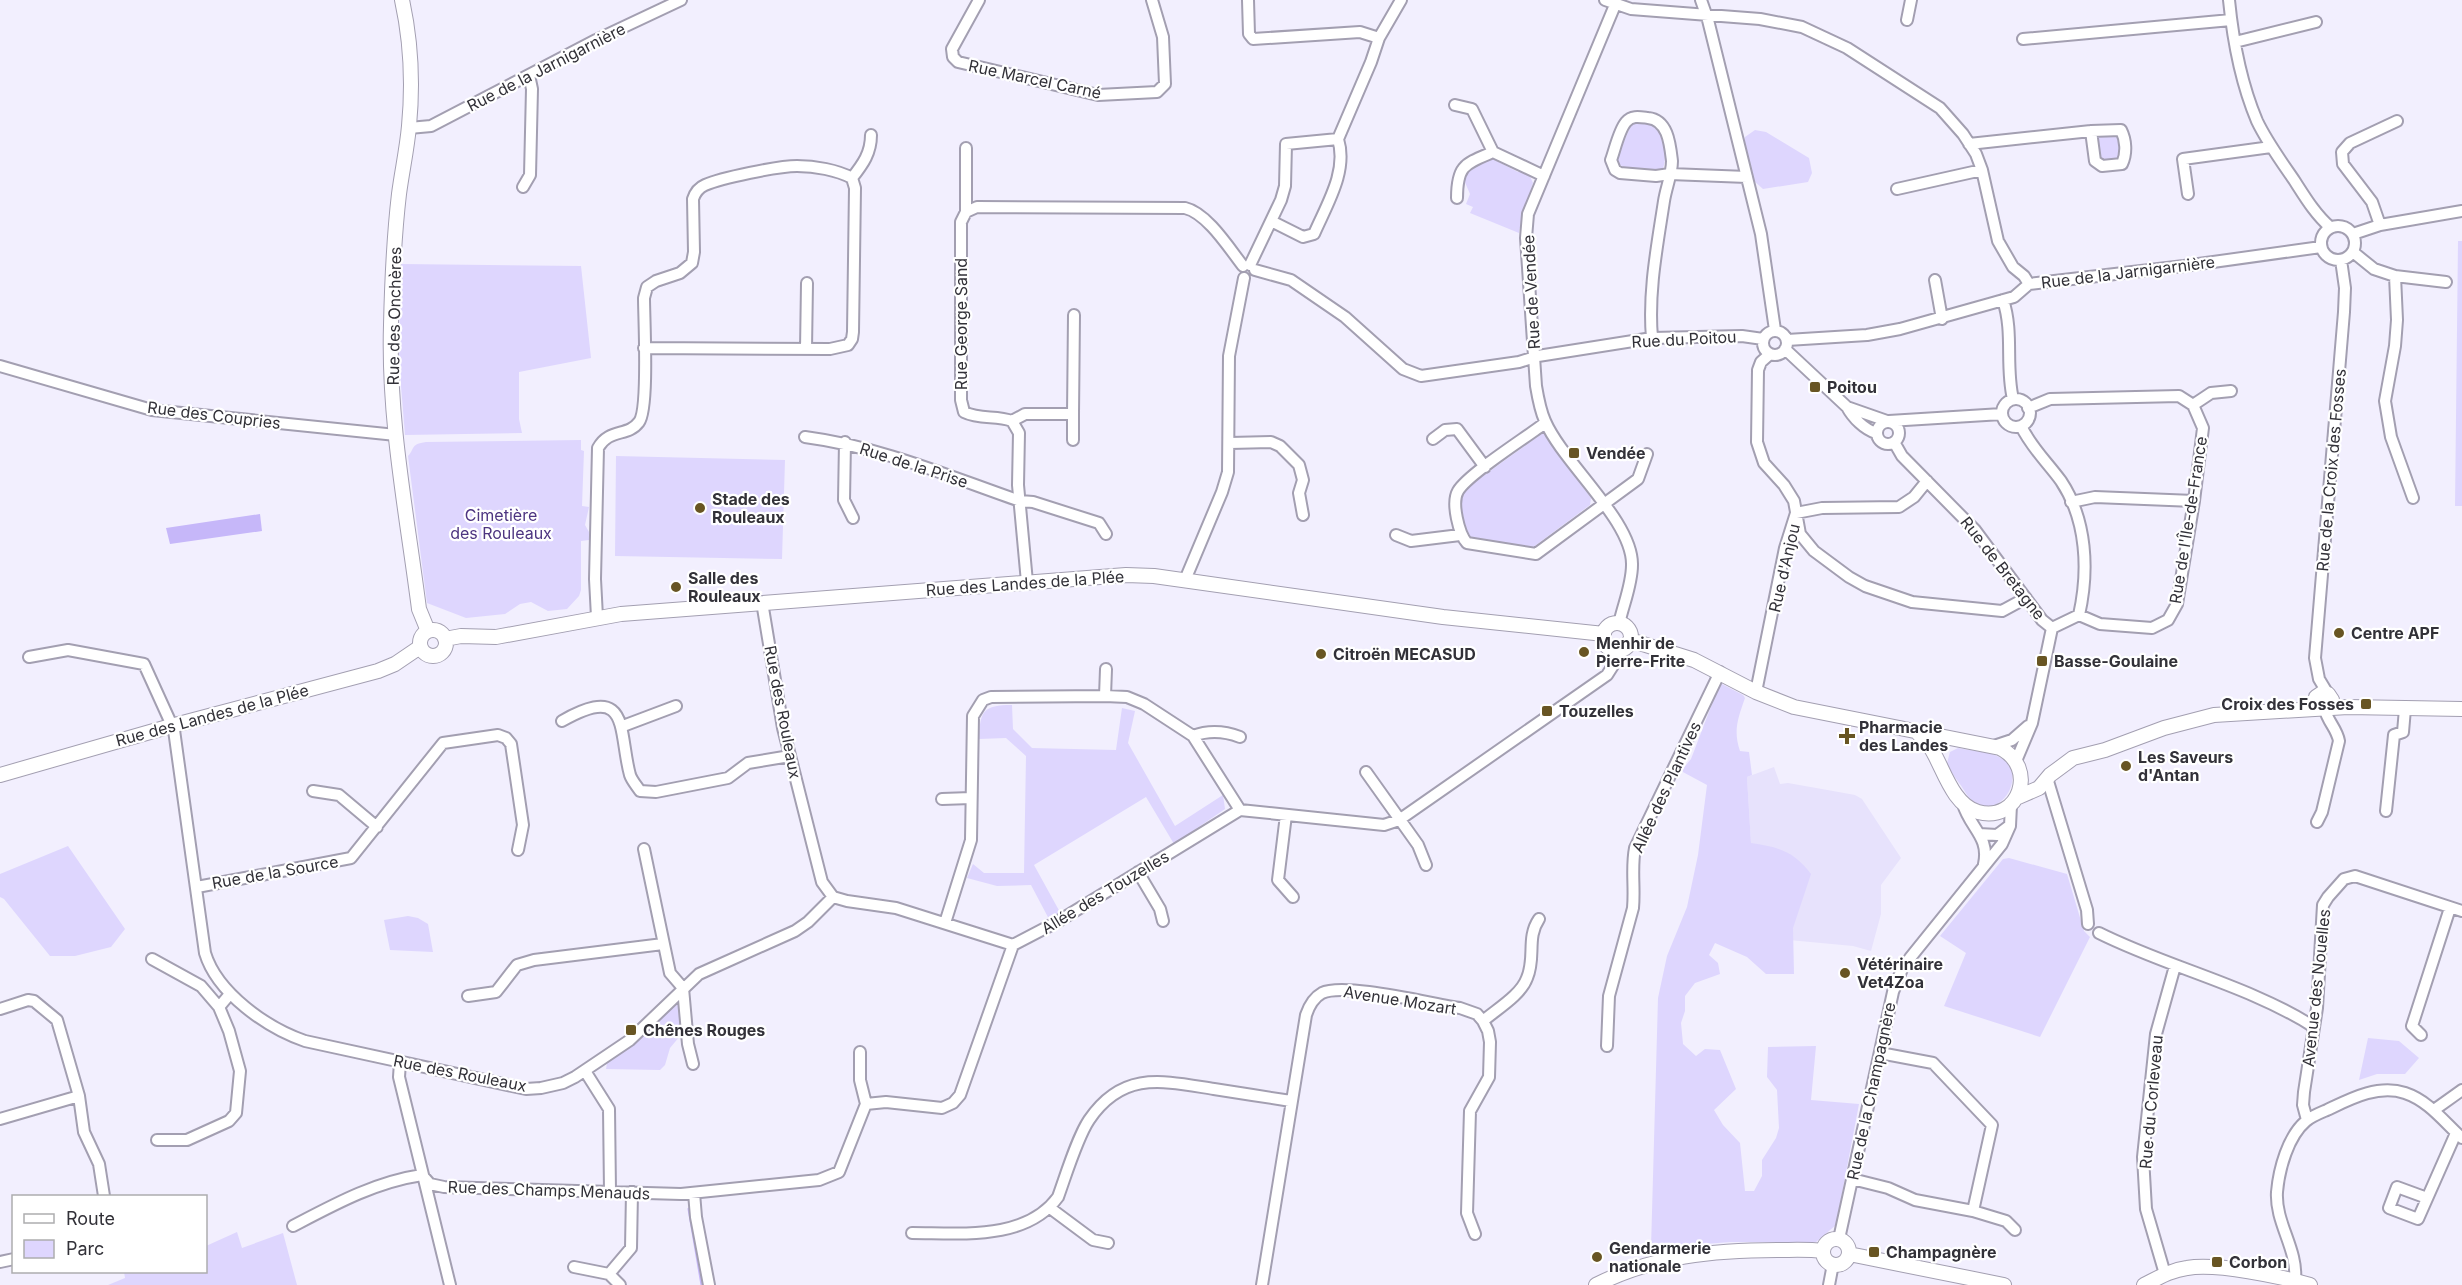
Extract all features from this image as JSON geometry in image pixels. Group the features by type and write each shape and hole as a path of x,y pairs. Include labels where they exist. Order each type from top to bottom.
{"street":[{"name":"Rue des Onchères","path":"402,0 410,50 409,128 400,192 392,306 391,364 396,435 419,609 428,631"},
{"name":"Rue de la Jarnigarnière","path":"409,128 431,126 596,40 681,0"},
{"name":"Rue Marcel Carné","path":"979,0 952,49 953,57 958,62 1098,95 1156,92 1165,84 1163,37 1152,0"},
{"path":"1248,0 1249,34 1253,39 1360,32 1379,38"},
{"path":"1271,221 1303,237 1314,234 1339,175 1338,139 1379,38 1401,0"},
{"path":"1701,0 1708,20 1763,245 1775,330"},
{"path":"1907,20 1911,0"},
{"path":"2229,0 2235,42 2246,91 2258,122 2271,147 2319,218 2330,228"},
{"name":"Rue de la Jarnigarnière","path":"1610,2 1631,9 1760,19 1802,27 1862,57 1940,108 1969,144 1982,170 1998,241 2013,267 2024,276 2029,284 2321,247"},
{"name":"Rue de Vendée","path":"1610,2 1528,214 1526,238 1536,386 1545,423 1604,504 1627,542 1632,565 1619,624"},
{"path":"2023,39 2231,20"},
{"path":"2235,42 2316,22"},
{"path":"523,187 530,175 532,89 529,75"},
{"path":"1455,105 1472,109 1492,152 1544,176"},
{"path":"1652,338 1652,286 1670,174 1671,158 1665,128 1654,118 1631,118 1625,123 1611,160 1615,170 1636,175 1670,174 1747,177"},
{"path":"2380,225 2372,202 2343,164 2342,152 2350,143 2397,121"},
{"path":"1969,144 2091,131"},
{"path":"852,178 871,148 871,135"},
{"path":"1249,267 1281,200 1285,186 1286,144 1338,139"},
{"path":"2188,194 2183,159 2271,147"},
{"name":"Rue George Sand","path":"966,148 966,212 961,222 961,400 964,412 976,418 1001,417 1012,421"},
{"path":"1457,198 1456,181 1465,164 1492,152"},
{"path":"597,617 595,579 598,448 608,435 634,428 642,419 645,348 644,298 647,287 656,281 680,273 692,263 694,252 693,199 696,192 703,186 724,179 797,166 843,173 852,178 855,188 852,339 848,345 841,348 806,349 645,348"},
{"path":"1897,189 1982,170"},
{"path":"966,212 977,207 1185,208 1196,210 1249,267 1251,278 1244,278 1229,356 1228,472 1222,492 1185,580"},
{"path":"2353,234 2380,225 2462,211"},
{"path":"2340,226 2353,234 2355,245 2353,252 2340,261 2330,259 2321,247 2322,236 2330,228 2340,226"},
{"path":"2353,252 2374,269 2395,276 2446,282"},
{"name":"Rue de la Croix des Fosses","path":"2317,822 2322,812 2339,741 2338,733 2328,722 2315,658 2344,312 2345,288 2340,261"},
{"name":"Rue du Poitou","path":"1249,267 1291,280 1345,317 1403,369 1421,376 1520,362 1534,357 1652,338 1742,336 1763,339"},
{"path":"2395,276 2397,320 2395,346 2385,401 2391,437 2413,498"},
{"path":"1935,280 1942,319"},
{"path":"806,349 807,284"},
{"path":"2026,598 2002,611 1912,602 1882,593 1849,577 1814,551 1800,534 1788,490 1764,463 1757,442 1758,370 1761,362 1770,354 1779,354 1786,345 1877,333 1942,319 2014,297 2029,284"},
{"path":"2003,300 2009,323 2010,386 2013,399"},
{"path":"1073,440 1074,315"},
{"path":"1770,354 1763,347 1763,339 1769,331 1775,330 1783,333 1786,345 1847,407 1852,416 1876,433 1881,442 1887,444 1897,438 1913,421"},
{"name":"Rue des Coupries","path":"0,366 152,410 396,435"},
{"path":"2028,408 2050,399 2179,396 2193,405 2211,393 2231,391"},
{"path":"2013,399 2024,402 2028,408 2029,416 2021,426"},
{"path":"2013,399 2004,406 2002,414 2009,424 2021,426"},
{"name":"Rue de l'Île-de-France","path":"2079,615 2100,624 2136,629 2152,628 2168,620 2177,604 2203,428 2193,405"},
{"path":"1847,407 1896,424 1897,438"},
{"path":"1027,582 1020,501 1018,433 1012,421 1025,414 1073,414"},
{"path":"1876,433 1881,423 1888,421 2002,414"},
{"path":"1545,423 1485,467 1456,494 1460,535 1467,543 1536,554 1638,479 1647,454"},
{"path":"2021,426 2028,442 2049,465 2072,502 2084,551 2084,593 2079,615 2052,628"},
{"path":"1433,438 1445,430 1457,429 1485,467"},
{"name":"Rue de la Prise","path":"805,437 845,442 884,452 1020,501 1033,502 1099,523 1106,534"},
{"name":"Rue de Bretagne","path":"1897,438 1902,456 1975,530 2042,620 2052,628 2034,715 2030,731 2020,748 2018,768"},
{"path":"845,442 844,500 853,518"},
{"path":"1230,443 1271,442 1280,446 1299,465 1303,480 1299,493 1303,514"},
{"name":"Rue d'Anjou","path":"1756,692 1785,548 1796,513 1822,508 1899,507 1914,496 1927,481"},
{"path":"2072,502 2095,497 2194,501"},
{"path":"1396,535 1411,541 1460,535"},
{"name":"Rue des Landes de la Plée","path":"445,639 461,636 496,637 597,617 1126,574 1185,580 1467,620 1604,634"},
{"name":"Rue des Rouleaux","path":"29,657 68,651 144,664 174,734 205,953 210,967 230,994 286,1034 305,1041 526,1089 541,1088 562,1083 585,1071 630,1040 699,974 795,931 808,922 833,897 822,882 790,756 762,602"},
{"path":"1619,624 1629,632 1630,640 1626,648 1615,651 1607,647 1604,634 1608,627 1619,624"},
{"path":"437,630 445,639 444,648 438,654 426,654 420,647 421,637 428,631 437,630"},
{"path":"1630,640 1669,651 1720,672 1756,692 1794,707 1994,746 2007,752 2018,768 2020,790 2014,801"},
{"name":"Rue des Landes de la Plée","path":"0,775 171,726 378,671 387,668 420,647"},
{"path":"945,923 971,840 973,716 983,700 991,697 1127,697 1144,704 1193,736 1240,810 1384,825 1399,820 1607,675 1614,664 1615,651"},
{"path":"1105,696 1106,669"},
{"name":"Allée des Plantives","path":"1607,1046 1609,996 1634,908 1632,861 1635,848 1720,672"},
{"path":"1963,804 1985,813 1997,812 2039,788 2067,760 2105,750 2188,721 2214,715 2295,709 2323,703 2348,707 2462,709"},
{"path":"623,726 676,706"},
{"path":"562,721 582,710 603,707 614,712 623,726 631,778 640,791 656,792 728,778 748,763 790,756"},
{"path":"2386,811 2394,735 2403,732 2405,709"},
{"name":"Rue de Bretagne","path":"1994,746 2004,744 2020,734 2034,715"},
{"path":"1193,736 1204,732 1228,732 1240,737"},
{"path":"1917,732 1939,762 1963,804 1970,822 1986,847 1984,864"},
{"name":"Rue de la Source","path":"197,887 351,858 443,743 498,735 506,738 511,744 523,825 518,850"},
{"path":"1939,762 1942,745 1950,739"},
{"path":"2018,768 2038,777 2049,776"},
{"path":"1366,772 1418,844 1426,865"},
{"path":"2049,776 2087,910 2088,924"},
{"path":"313,791 339,795 377,827"},
{"path":"942,799 971,798"},
{"name":"Rue de la Champagnère","path":"1839,1239 1893,993 1902,969 2002,844 2010,826 2014,801"},
{"name":"Allée des Touzelles","path":"1013,945 1057,922 1240,810"},
{"path":"1286,815 1278,880 1293,897"},
{"path":"1979,834 1997,835 2010,826"},
{"path":"644,849 670,973 683,988 688,1044 693,1064"},
{"path":"1138,872 1161,909 1163,921"},
{"name":"Avenue des Nouelles","path":"2307,1120 2303,1105 2314,1027 2323,905 2328,897 2344,879 2351,876 2462,911"},
{"path":"833,897 896,908 1013,945 960,1095 953,1103 942,1108 886,1102 867,1104"},
{"path":"2421,1035 2412,1026 2450,908"},
{"path":"1475,1234 1467,1213 1470,1111 1489,1077 1490,1042 1483,1021 1527,980 1531,963 1532,929 1539,919"},
{"path":"2099,933 2280,1009 2314,1027"},
{"path":"468,996 496,992 517,965 534,960 663,944"},
{"path":"152,959 201,986 219,1007 229,1030 240,1071 236,1113 229,1121 187,1140 157,1140"},
{"name":"Rue du Corleveau","path":"2165,1274 2146,1209 2142,1157 2156,1034 2175,966"},
{"name":"Avenue Mozart","path":"1262,1285 1306,1015 1312,1001 1322,993 1349,990 1468,1010 1477,1014 1483,1021"},
{"path":"219,1007 230,994"},
{"path":"0,1009 28,1000 34,1001 57,1020 79,1096 84,1132 99,1164 104,1195"},
{"path":"709,1285 694,1193 819,1180 839,1172 867,1104 860,1080 860,1052"},
{"path":"1880,1053 1933,1063 1992,1125 1973,1211"},
{"path":"400,1062 399,1077 450,1285"},
{"path":"585,1071 609,1109 610,1191"},
{"path":"912,1233 1004,1230 1034,1218 1050,1208 1058,1197 1088,1122 1113,1094 1129,1086 1169,1081 1291,1101"},
{"path":"2295,1280 2295,1260 2278,1209 2278,1189 2288,1149 2307,1120 2358,1096 2389,1090 2407,1094 2434,1110 2459,1136 2427,1198"},
{"path":"2434,1110 2462,1090"},
{"path":"0,1119 79,1096"},
{"path":"293,1226 349,1196 391,1180 422,1175"},
{"name":"Rue des Champs Menauds","path":"422,1175 430,1184 444,1187 694,1193"},
{"path":"1852,1179 1888,1188 1915,1200 1973,1211 2006,1221 2015,1230"},
{"path":"609,1274 631,1248 632,1192"},
{"path":"1050,1208 1093,1240 1108,1243"},
{"path":"1823,1251 1830,1240 1839,1239 1845,1243 1849,1254"},
{"path":"1596,1285 1648,1264 1682,1256 1742,1250 1823,1251"},
{"path":"1823,1251 1827,1261 1833,1264 1841,1264 1849,1254"},
{"path":"1849,1254 2004,1285"},
{"path":"1828,1285 1833,1264"},
{"path":"573,1267 609,1274 620,1285"},
{"path":"2144,1285 2165,1274 2193,1267 2295,1280 2310,1285"}],"shaded area":[{"path":"260,514 262,531 170,544 166,528"},
{"path":"1774,767 1780,784 1788,783 1855,795 1862,799 1901,858 1881,885 1881,914 1871,951 1853,946 1789,940 1751,843 1747,777"}],"green space":[{"path":"1640,121 1655,125 1662,136 1665,150 1663,168 1639,171 1618,163 1618,156 1631,125"},
{"path":"1755,130 1766,132 1809,158 1812,173 1808,182 1763,189 1754,181 1744,143 1745,137"},
{"path":"2115,133 2119,136 2122,156 2119,160 2104,162 2099,160 2096,139 2099,135"},
{"path":"1491,158 1518,172 1521,170 1528,172 1533,183 1519,233 1470,213 1473,207 1466,204 1470,194 1464,180 1468,169"},
{"path":"2458,241 2462,241 2462,506 2455,506"},
{"path":"401,264 581,266 591,358 519,372 519,419 522,433 405,435 399,361"},
{"path":"1544,432 1591,498 1590,505 1532,548 1470,540 1464,531 1458,494"},
{"name":"Cimetière des Rouleaux","path":"581,440 581,450 584,451 582,506 589,507 585,525 589,532 589,540 581,541 581,590 579,596 567,609 548,611 531,602 520,604 505,614 466,618 427,603 408,456 415,445 426,442"},
{"name":"Stade des Rouleaux","path":"616,456 785,460 782,559 615,556"},
{"path":"1720,683 1745,698 1738,718 1737,737 1740,751 1749,752 1752,775 1747,777 1751,843 1785,851 1805,866 1811,874 1793,928 1794,974 1766,974 1747,957 1715,943 1709,955 1718,963 1720,974 1695,983 1685,996 1685,1011 1681,1023 1683,1044 1696,1056 1705,1049 1720,1050 1736,1089 1714,1110 1723,1125 1740,1143 1745,1191 1754,1191 1762,1176 1762,1160 1776,1138 1779,1128 1777,1090 1767,1077 1768,1047 1816,1046 1811,1100 1859,1104 1836,1225 1816,1242 1731,1242 1651,1248 1658,998 1667,956 1687,907 1698,855 1707,785 1681,771 1691,759"},
{"path":"1012,705 1013,729 1032,748 1116,750 1122,708 1135,711 1128,743 1175,826 1223,795 1225,809 1174,844 1146,797 1034,865 1061,914 1050,921 1031,885 997,886 967,878 973,864 984,873 1024,873 1026,756 1006,738 979,739 980,722 985,712 995,706"},
{"path":"1958,748 1995,755 2008,764 2012,774 2012,783 2002,801 1983,806 1969,797 1947,763 1950,752"},
{"path":"68,846 125,929 111,947 75,956 50,956 0,897 0,874"},
{"path":"2009,858 2067,874 2084,931 2090,937 2040,1037 1944,1006 1966,953 1940,936 2003,859"},
{"path":"408,916 418,918 428,924 433,952 390,950 384,920"},
{"path":"674,1002 679,1006 680,1036 670,1048 665,1065 660,1070 606,1069 608,1058"},
{"path":"2368,1038 2399,1041 2419,1058 2405,1074 2377,1074 2359,1080"},
{"path":"237,1232 242,1248 283,1233 297,1285 108,1285 125,1278 124,1273 207,1273 207,1246"}],"waterway":[{"path":"689,1209 702,1285"}],"place":[{"name":"Poitou","path":"1815,387"},
{"name":"Vendée","path":"1574,453"},
{"name":"Stade des Rouleaux","path":"700,508"},
{"name":"Salle des Rouleaux","path":"676,587"},
{"name":"Centre APF","path":"2339,633"},
{"name":"Menhir de Pierre-Frite","path":"1584,652"},
{"name":"Citroën MECASUD","path":"1321,654"},
{"name":"Basse-Goulaine","path":"2042,661"},
{"name":"Croix des Fosses","path":"2366,704"},
{"name":"Touzelles","path":"1547,711"},
{"name":"Pharmacie des Landes","path":"1847,736"},
{"name":"Les Saveurs d'Antan","path":"2126,766"},
{"name":"Vétérinaire Vet4Zoa","path":"1845,973"},
{"name":"Chênes Rouges","path":"631,1030"},
{"name":"Champagnère","path":"1874,1252"},
{"name":"Gendarmerie nationale","path":"1597,1257"},
{"name":"Corbon","path":"2217,1262"}]}
